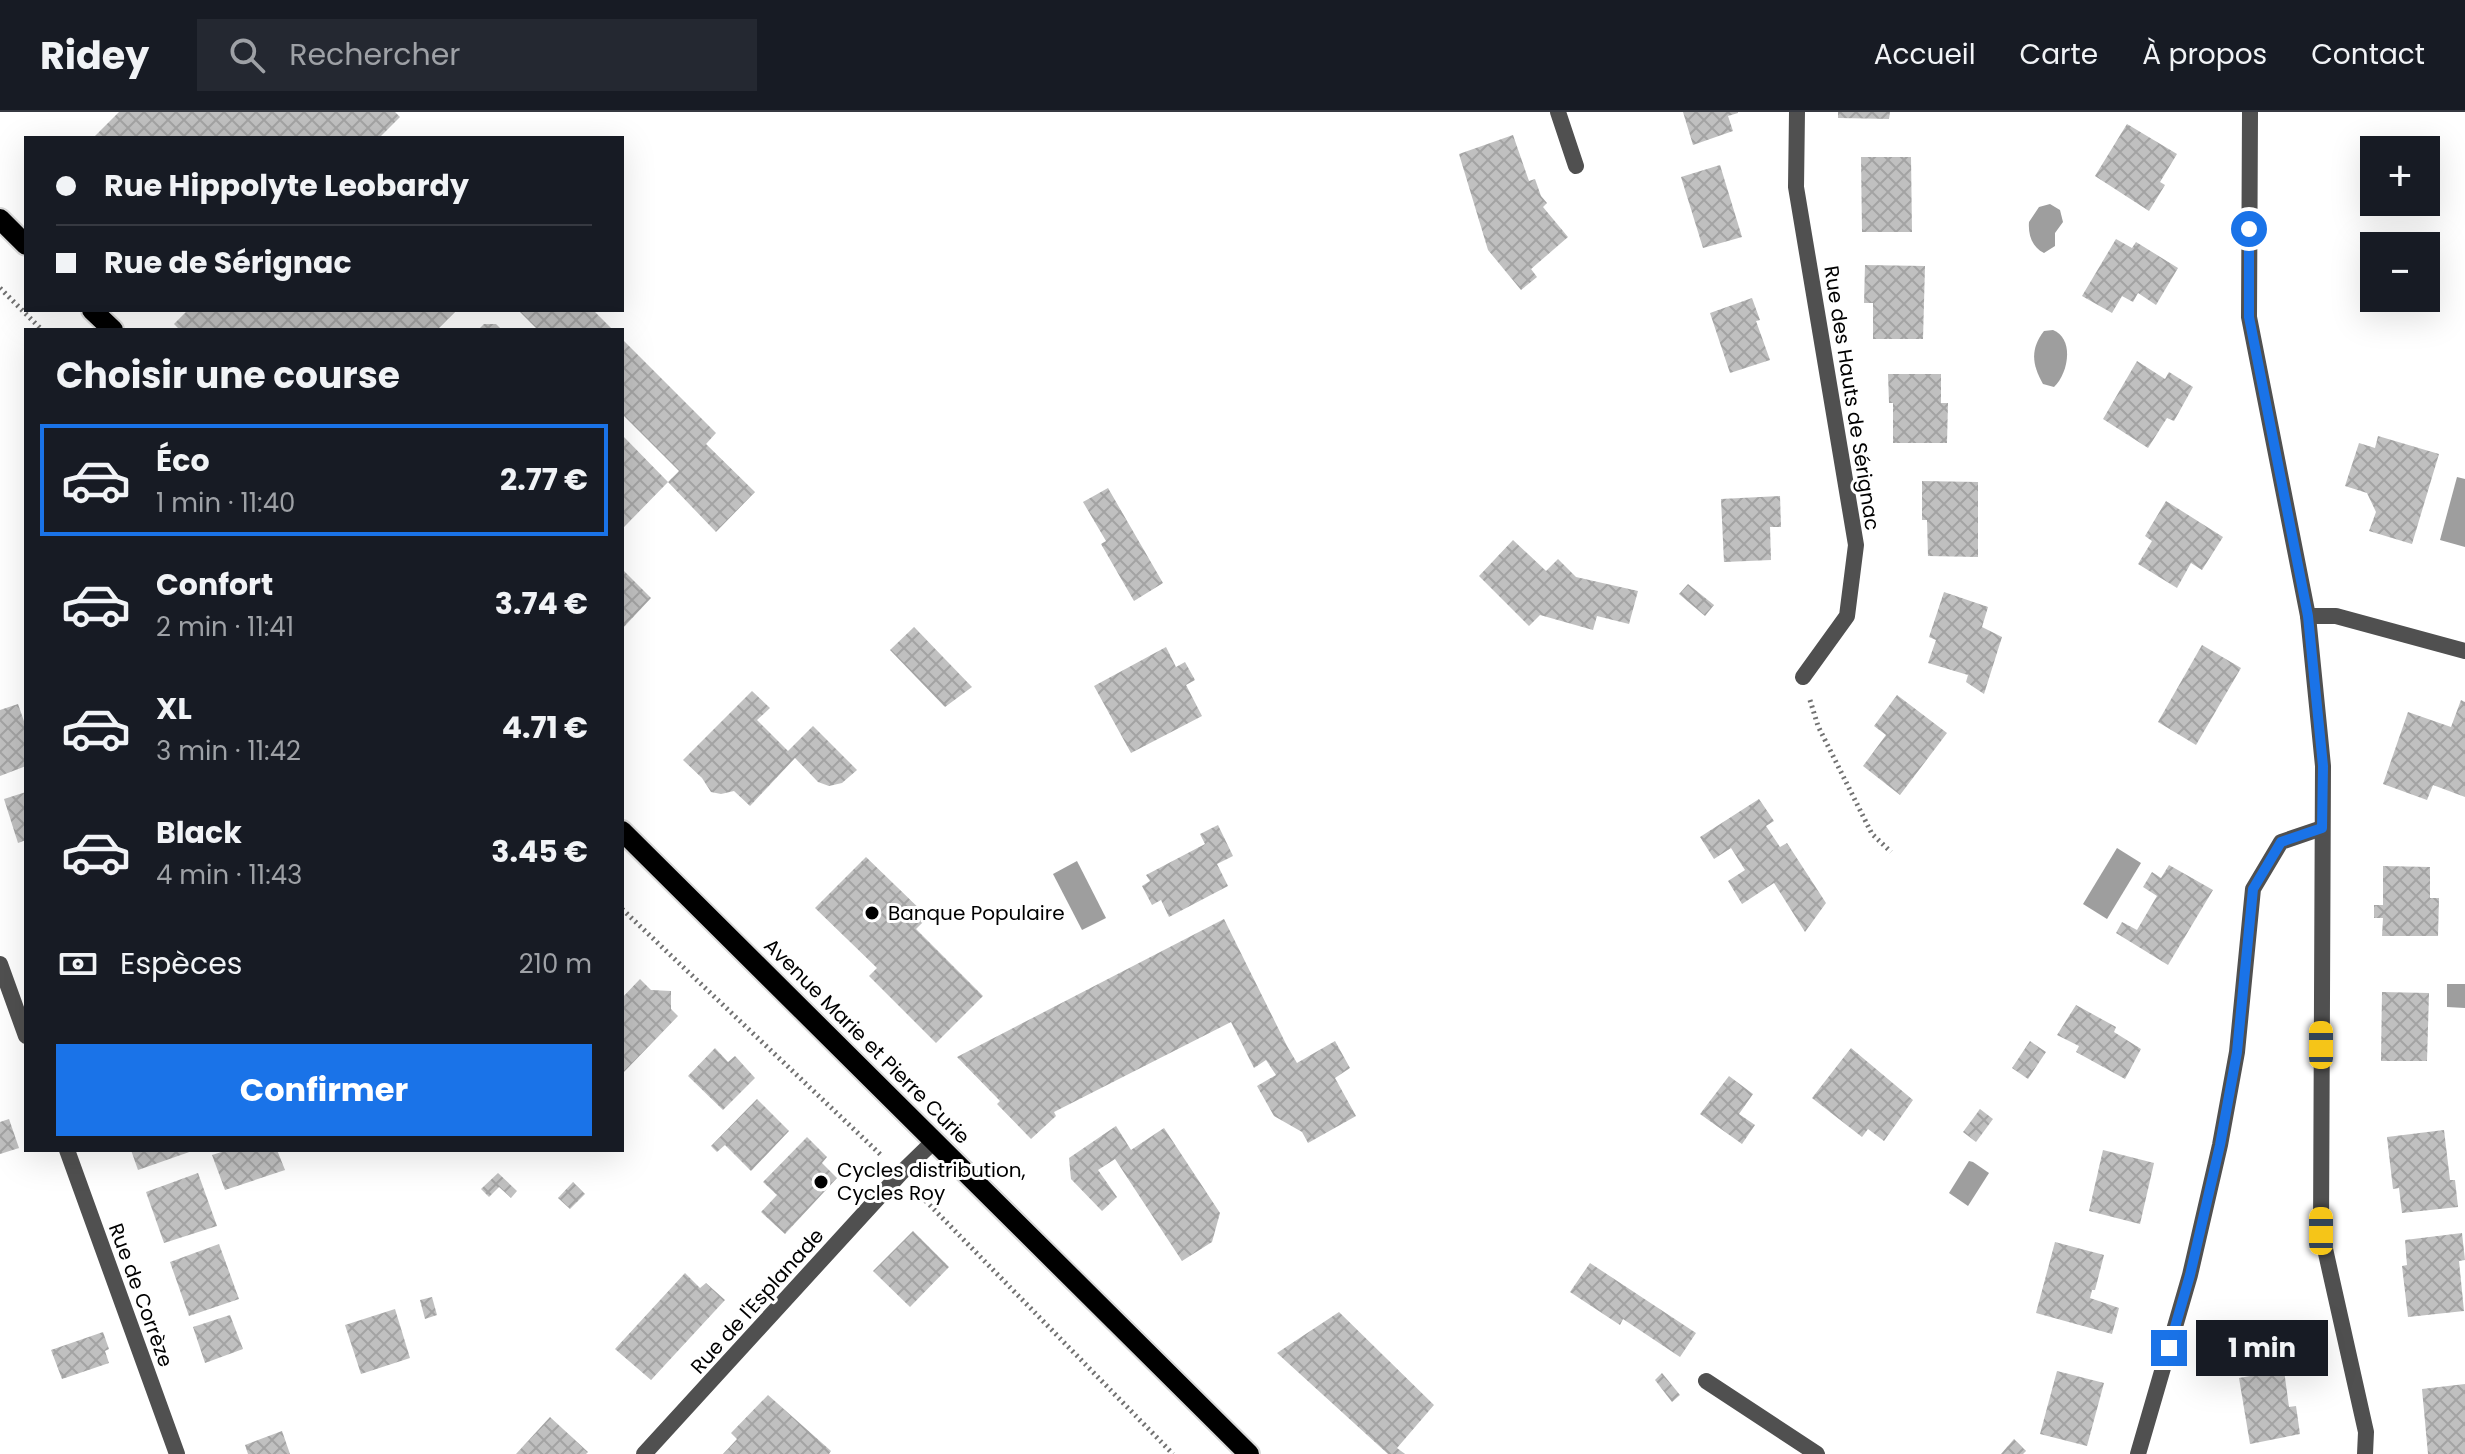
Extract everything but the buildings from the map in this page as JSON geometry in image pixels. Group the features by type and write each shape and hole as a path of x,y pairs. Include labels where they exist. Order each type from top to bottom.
{"main road":[{"path":"0,219 24,243"},
{"path":"94,312 111,328"},
{"name":"Avenue Marie et Pierre Curie","path":"624,833 1249,1454"}],"street":[{"path":"1558,112 1576,166"},
{"name":"Rue des Hauts de Sérignac","path":"1797,112 1796,187 1856,545 1847,616 1803,677"},
{"path":"2250,112 2249,317 2308,616 2323,766 2321,1231 2366,1432 2365,1454"},
{"path":"2308,616 2336,616 2465,651"},
{"path":"2138,1454 2190,1275 2220,1145 2237,1052 2253,889 2281,842 2322,828"},
{"path":"0,964 24,1030"},
{"name":"Rue de l'Esplanade","path":"644,1454 900,1174 934,1141"},
{"name":"Rue de Corrèze","path":"68,1152 177,1454"},
{"path":"1706,1381 1817,1454"}],"path":[{"path":"0,288 40,328"},
{"path":"1803,677 1818,726 1872,834 1891,852"}],"shaded area":[{"path":"2050,204 2060,210 2063,222 2055,233 2055,246 2044,253 2032,240 2029,222 2039,207"},
{"path":"2053,330 2060,334 2067,349 2066,366 2054,387 2043,384 2034,357 2036,344 2044,331"},
{"path":"2457,477 2465,479 2465,547 2440,540"},
{"path":"2117,848 2141,863 2107,919 2083,904"},
{"path":"1077,861 1106,918 1082,930 1053,874"},
{"path":"2447,984 2465,984 2465,1008 2447,1007"},
{"path":"1969,1161 1989,1173 1968,1206 1949,1193"}],"place":[{"name":"Banque Populaire","path":"872,913"},
{"name":"Cycles distribution, Cycles Roy","path":"821,1182"}],"route":[{"path":"2169,1348 2190,1275 2220,1145 2237,1052 2253,889 2281,842 2322,828 2323,766 2308,616 2249,317 2249,229"}]}
